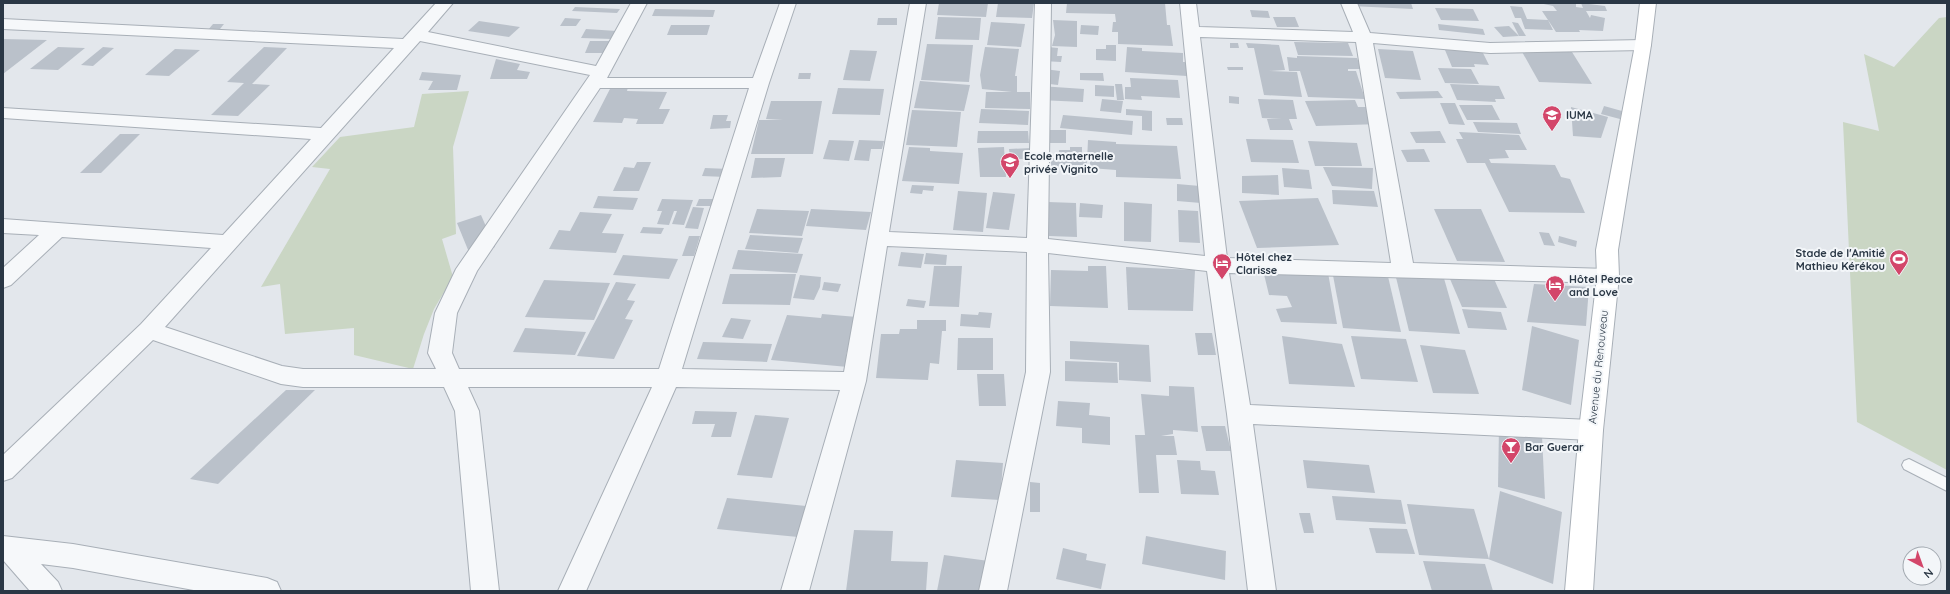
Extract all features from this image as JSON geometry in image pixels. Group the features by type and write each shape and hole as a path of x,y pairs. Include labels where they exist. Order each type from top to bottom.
{"main road":[{"name":"Avenue du Renouveau","path":"1580,591 1591,430 1608,276 1607,250 1643,45 1648,3"}],"street":[{"path":"3,470 149,330 445,3"},
{"path":"485,591 467,411 440,353 446,313 467,269 598,77 638,3"},
{"path":"572,591 668,378 760,83 788,3"},
{"path":"795,591 854,381 918,3"},
{"path":"993,591 1038,372 1037,245 1043,3"},
{"path":"1188,3 1216,265 1239,414 1262,591"},
{"path":"1349,3 1364,37 1403,269"},
{"path":"3,24 412,39 598,77 760,83"},
{"path":"1192,32 1364,37 1490,48 1643,45"},
{"path":"3,113 326,134"},
{"path":"3,226 228,242"},
{"path":"3,280 57,230"},
{"path":"877,239 1037,245 1216,265 1403,269 1608,276"},
{"path":"149,330 281,375 303,378 668,378 854,381"},
{"path":"1239,414 1591,430"},
{"path":"6,548 48,591"},
{"path":"6,548 73,556 267,591"}],"lane":[{"path":"1909,465 1947,485"}],"green space":[{"name":"Stade de l'Amitié Mathieu Kérékou","path":"1947,17 1947,470 1857,422 1843,122 1879,131 1864,54 1894,67 1939,18"},
{"path":"469,91 453,147 456,234 442,239 453,277 434,309 413,369 354,355 354,328 285,334 280,284 261,287 330,169 312,167 340,137 414,127 422,94"}],"building":[{"path":"939,3 988,3 986,17 937,15"},
{"path":"998,3 1034,3 1032,18 996,17"},
{"path":"1067,3 1165,3 1167,25 1170,25 1173,46 1118,44 1118,32 1112,32 1113,22 1116,22 1115,14 1066,13"},
{"path":"1350,3 1411,3 1413,9 1351,6"},
{"path":"1539,3 1576,3 1576,7 1583,8 1581,3 1605,6 1607,11 1586,11 1590,18 1591,15 1605,18 1603,31 1579,30 1580,32 1556,32 1542,11 1557,11 1553,6"},
{"path":"1510,6 1522,7 1527,19 1548,20 1553,30 1525,29 1521,18 1515,18"},
{"path":"575,7 620,9 617,13 572,11"},
{"path":"1435,8 1473,9 1479,21 1441,20"},
{"path":"655,9 715,10 713,17 652,16"},
{"path":"1250,10 1268,11 1270,18 1252,17"},
{"path":"938,17 981,18 979,40 935,39"},
{"path":"1273,17 1295,17 1299,27 1277,27"},
{"path":"565,18 581,19 576,26 560,26"},
{"path":"878,18 897,18 897,25 877,25"},
{"path":"1053,20 1077,21 1077,47 1052,46 1055,35"},
{"path":"479,21 520,27 509,37 468,31"},
{"path":"991,22 1025,24 1021,47 987,45"},
{"path":"1512,22 1518,23 1526,36 1519,36"},
{"path":"213,24 224,24 220,29 208,30"},
{"path":"1438,24 1483,29 1485,35 1439,30"},
{"path":"671,25 710,25 707,35 667,35"},
{"path":"1081,25 1099,26 1098,35 1080,34"},
{"path":"1509,26 1519,36 1503,37 1494,27"},
{"path":"586,29 617,31 612,39 581,38"},
{"path":"3,39 47,40 3,74"},
{"path":"590,41 615,41 610,53 585,53"},
{"path":"1294,42 1348,43 1353,56 1298,55"},
{"path":"1230,43 1238,43 1239,48 1230,48"},
{"path":"1246,43 1279,45 1285,70 1269,71 1297,72 1302,97 1264,95 1254,48 1248,48"},
{"path":"927,44 973,45 969,82 921,80"},
{"path":"1106,45 1116,45 1116,61 1096,60 1096,49 1106,49"},
{"path":"58,47 85,48 58,70 30,69"},
{"path":"103,47 114,48 93,66 81,65"},
{"path":"264,47 287,48 252,84 270,85 238,116 211,115 244,83 227,82"},
{"path":"985,47 1019,49 1015,76 1017,76 1017,92 1030,92 1030,109 985,108 986,92 1012,92 982,89 980,75"},
{"path":"1048,47 1058,48 1057,56 1062,56 1061,62 1042,61"},
{"path":"1127,47 1142,48 1142,51 1183,53 1183,62 1186,62 1187,76 1125,72"},
{"path":"175,49 200,50 169,76 145,75"},
{"path":"1378,49 1413,51 1421,80 1385,78"},
{"path":"850,50 877,51 870,81 843,80"},
{"path":"1445,50 1482,51 1489,65 1474,64 1475,67 1452,67"},
{"path":"1521,50 1572,52 1592,84 1539,82"},
{"path":"1297,56 1357,58 1361,69 1348,69 1348,71 1356,71 1365,99 1308,97 1300,71 1289,71 1287,57 1297,58"},
{"path":"496,59 520,64 517,70 530,72 527,79 490,79"},
{"path":"1227,67 1243,67 1243,70 1228,70"},
{"path":"1438,68 1471,69 1479,84 1445,83"},
{"path":"1044,69 1060,71 1058,85 1041,83"},
{"path":"422,72 461,75 457,90 428,90 433,81 419,80"},
{"path":"799,73 811,73 810,79 798,79"},
{"path":"1080,73 1103,73 1104,81 1080,80"},
{"path":"1130,78 1178,80 1180,98 1141,96 1142,100 1125,99 1125,87 1131,87"},
{"path":"920,81 970,85 964,111 914,108"},
{"path":"1115,84 1122,84 1124,100 1117,100"},
{"path":"1450,84 1499,86 1505,99 1495,99 1496,102 1457,100"},
{"path":"1095,85 1114,86 1114,97 1095,96"},
{"path":"1040,86 1084,89 1083,102 1039,100"},
{"path":"611,87 628,87 627,91 667,92 659,109 670,109 663,124 636,124 638,119 624,118 622,123 593,122"},
{"path":"838,88 884,89 880,115 832,114"},
{"path":"1438,91 1443,98 1400,99 1396,92"},
{"path":"1229,96 1239,97 1239,104 1229,103"},
{"path":"1102,99 1123,101 1121,113 1100,111"},
{"path":"1258,99 1293,100 1297,119 1289,119 1293,130 1270,130 1267,119 1282,119 1262,118"},
{"path":"1355,100 1358,107 1372,107 1381,124 1316,126 1305,101"},
{"path":"771,101 822,101 813,154 751,154 759,120 783,120 766,119"},
{"path":"1440,103 1455,103 1465,125 1449,124"},
{"path":"1459,105 1492,105 1500,120 1467,120"},
{"path":"1604,106 1622,111 1620,119 1601,114"},
{"path":"1571,107 1608,117 1601,138 1573,136"},
{"path":"981,109 1029,111 1028,125 979,123"},
{"path":"1126,109 1152,111 1152,131 1142,130 1142,116 1126,115"},
{"path":"912,110 961,112 957,147 906,145"},
{"path":"713,115 728,115 726,121 731,121 730,128 710,129"},
{"path":"1063,115 1133,121 1132,135 1060,128"},
{"path":"1166,118 1182,118 1183,125 1167,125"},
{"path":"1473,122 1517,123 1521,134 1478,132"},
{"path":"1048,130 1066,130 1066,143 1048,143"},
{"path":"978,131 1028,131 1029,143 977,143"},
{"path":"1440,131 1446,143 1416,143 1410,132"},
{"path":"1459,132 1519,135 1527,150 1505,150 1509,158 1489,159 1491,163 1555,165 1561,177 1570,179 1585,213 1509,212 1485,163 1467,163 1456,139 1463,139"},
{"path":"120,134 140,134 101,173 80,173"},
{"path":"1246,139 1293,140 1299,163 1251,162"},
{"path":"829,140 854,141 849,161 823,159"},
{"path":"859,140 884,141 882,149 871,149 869,161 854,160"},
{"path":"1088,140 1116,142 1116,144 1177,146 1181,179 1116,177 1116,170 1090,168 1090,161 1087,161"},
{"path":"1308,141 1357,143 1362,166 1315,166"},
{"path":"909,147 930,148 930,151 963,153 959,184 902,181"},
{"path":"1004,147 1006,177 980,177 978,148"},
{"path":"1070,147 1082,147 1082,160 1087,160 1087,167 1051,166 1051,158 1059,158 1059,150 1070,150"},
{"path":"1032,148 1033,159 1010,159 1009,149"},
{"path":"1424,149 1430,162 1407,162 1401,150"},
{"path":"755,158 785,158 781,177 751,178"},
{"path":"637,162 651,162 639,191 613,191 624,167 634,168"},
{"path":"1323,167 1373,168 1372,189 1332,186"},
{"path":"705,168 729,169 726,177 702,176"},
{"path":"1282,168 1309,170 1312,189 1284,187"},
{"path":"1278,175 1279,195 1242,193 1242,176"},
{"path":"1177,184 1200,186 1201,203 1177,201"},
{"path":"912,185 934,186 933,191 923,190 922,194 910,193"},
{"path":"1332,190 1374,191 1378,207 1333,204"},
{"path":"958,191 987,193 983,232 953,230"},
{"path":"993,192 1015,194 1009,230 986,228"},
{"path":"598,196 638,198 633,210 593,208"},
{"path":"1318,198 1339,245 1257,248 1239,201"},
{"path":"662,199 693,200 684,225 672,224 677,211 674,211 669,225 657,224 662,211 657,211"},
{"path":"699,199 717,199 715,206 696,206"},
{"path":"1048,202 1076,203 1077,237 1049,236"},
{"path":"1124,202 1152,204 1151,242 1124,241"},
{"path":"1080,203 1103,205 1102,218 1079,217"},
{"path":"693,207 704,208 698,229 685,228"},
{"path":"757,209 809,211 802,236 749,233"},
{"path":"811,209 871,212 866,230 806,226"},
{"path":"1434,209 1481,209 1505,262 1457,261"},
{"path":"1178,210 1198,211 1200,243 1179,242"},
{"path":"580,212 612,214 602,233 624,234 616,253 549,249 559,230 570,231"},
{"path":"481,215 495,247 484,251 473,262 457,223"},
{"path":"643,227 664,228 661,234 640,233"},
{"path":"1539,232 1549,233 1555,246 1544,245"},
{"path":"750,235 803,238 798,253 745,249"},
{"path":"689,236 700,236 694,256 682,256"},
{"path":"1559,236 1577,241 1576,247 1558,242"},
{"path":"738,250 803,254 797,273 732,269"},
{"path":"901,252 924,254 921,268 898,266"},
{"path":"926,253 947,255 946,265 924,264"},
{"path":"623,255 678,259 669,279 613,275"},
{"path":"1331,265 1386,268 1401,332 1343,328"},
{"path":"1393,265 1441,268 1460,334 1409,331"},
{"path":"934,266 962,266 959,307 929,306"},
{"path":"1088,266 1106,266 1108,308 1050,306 1051,270 1088,271"},
{"path":"1262,266 1327,267 1337,324 1281,322 1276,309 1292,307 1287,296 1269,295"},
{"path":"1126,267 1195,270 1193,311 1128,310"},
{"path":"730,274 796,274 790,305 722,304"},
{"path":"800,275 821,277 820,287 814,300 793,298"},
{"path":"1450,279 1494,279 1507,308 1462,307"},
{"path":"544,280 610,283 594,320 525,317"},
{"path":"616,282 636,284 627,300 635,301 625,319 633,320 614,359 577,356"},
{"path":"824,282 841,284 838,292 822,290"},
{"path":"1534,284 1589,287 1586,326 1527,322"},
{"path":"908,299 926,301 924,308 906,306"},
{"path":"1462,309 1501,312 1507,330 1468,328"},
{"path":"979,312 992,313 990,328 960,326 961,314 978,315"},
{"path":"822,314 857,317 846,355 851,356 848,367 771,360 787,315 821,318"},
{"path":"731,318 751,320 743,339 722,337"},
{"path":"917,320 946,320 946,331 942,331 939,364 930,363 928,380 876,378 881,334 899,334 900,329 917,329"},
{"path":"1532,326 1579,340 1571,405 1522,390"},
{"path":"525,328 586,332 575,355 513,352"},
{"path":"1195,333 1212,333 1216,355 1198,355"},
{"path":"1282,336 1342,344 1355,387 1289,384"},
{"path":"1351,336 1406,339 1418,382 1361,379"},
{"path":"958,338 993,338 993,370 957,370"},
{"path":"1070,341 1149,345 1151,382 1119,380 1119,362 1070,359"},
{"path":"703,342 772,344 767,362 697,359"},
{"path":"1420,345 1465,350 1479,394 1433,393"},
{"path":"1065,361 1117,363 1118,383 1065,381"},
{"path":"977,374 1004,374 1006,406 979,406"},
{"path":"1169,386 1194,387 1198,432 1173,430 1173,434 1161,436 1174,436 1177,455 1156,455 1159,493 1139,493 1135,435 1145,435 1141,394 1169,396"},
{"path":"286,390 315,390 218,484 190,479"},
{"path":"1058,401 1090,403 1089,415 1110,417 1110,445 1082,443 1082,428 1056,426"},
{"path":"695,411 737,412 731,437 711,437 715,424 692,424"},
{"path":"755,415 789,418 772,478 737,475"},
{"path":"1201,426 1225,426 1231,451 1206,451"},
{"path":"1499,427 1542,436 1545,499 1498,487"},
{"path":"956,460 1003,463 1000,500 951,497"},
{"path":"1177,460 1200,461 1201,470 1215,471 1219,495 1181,494"},
{"path":"1303,460 1369,465 1375,493 1307,488"},
{"path":"1030,482 1040,483 1040,512 1030,512"},
{"path":"1500,491 1562,512 1553,584 1488,559 1419,555 1407,504 1474,509 1489,559"},
{"path":"1332,496 1401,500 1406,524 1336,520"},
{"path":"727,498 806,506 798,537 717,529"},
{"path":"1299,513 1310,513 1314,533 1304,533"},
{"path":"1369,528 1407,529 1415,554 1376,553"},
{"path":"854,530 893,531 891,561 928,562 926,591 846,591"},
{"path":"1146,536 1226,551 1225,580 1142,564"},
{"path":"1063,548 1087,554 1086,560 1106,564 1101,589 1056,579"},
{"path":"944,555 1004,563 1000,591 937,591"},
{"path":"1423,561 1485,564 1493,591 1432,591"}],"place":[{"name":"IUMA","path":"1552,132"},
{"name":"Ecole maternelle privée Vignito","path":"1010,179"},
{"name":"Stade de l'Amitié Mathieu Kérékou","path":"1899,276"},
{"name":"Hôtel chez Clarisse","path":"1222,280"},
{"name":"Hôtel Peace and Love","path":"1555,302"},
{"name":"Bar Guerar","path":"1511,464"}]}
